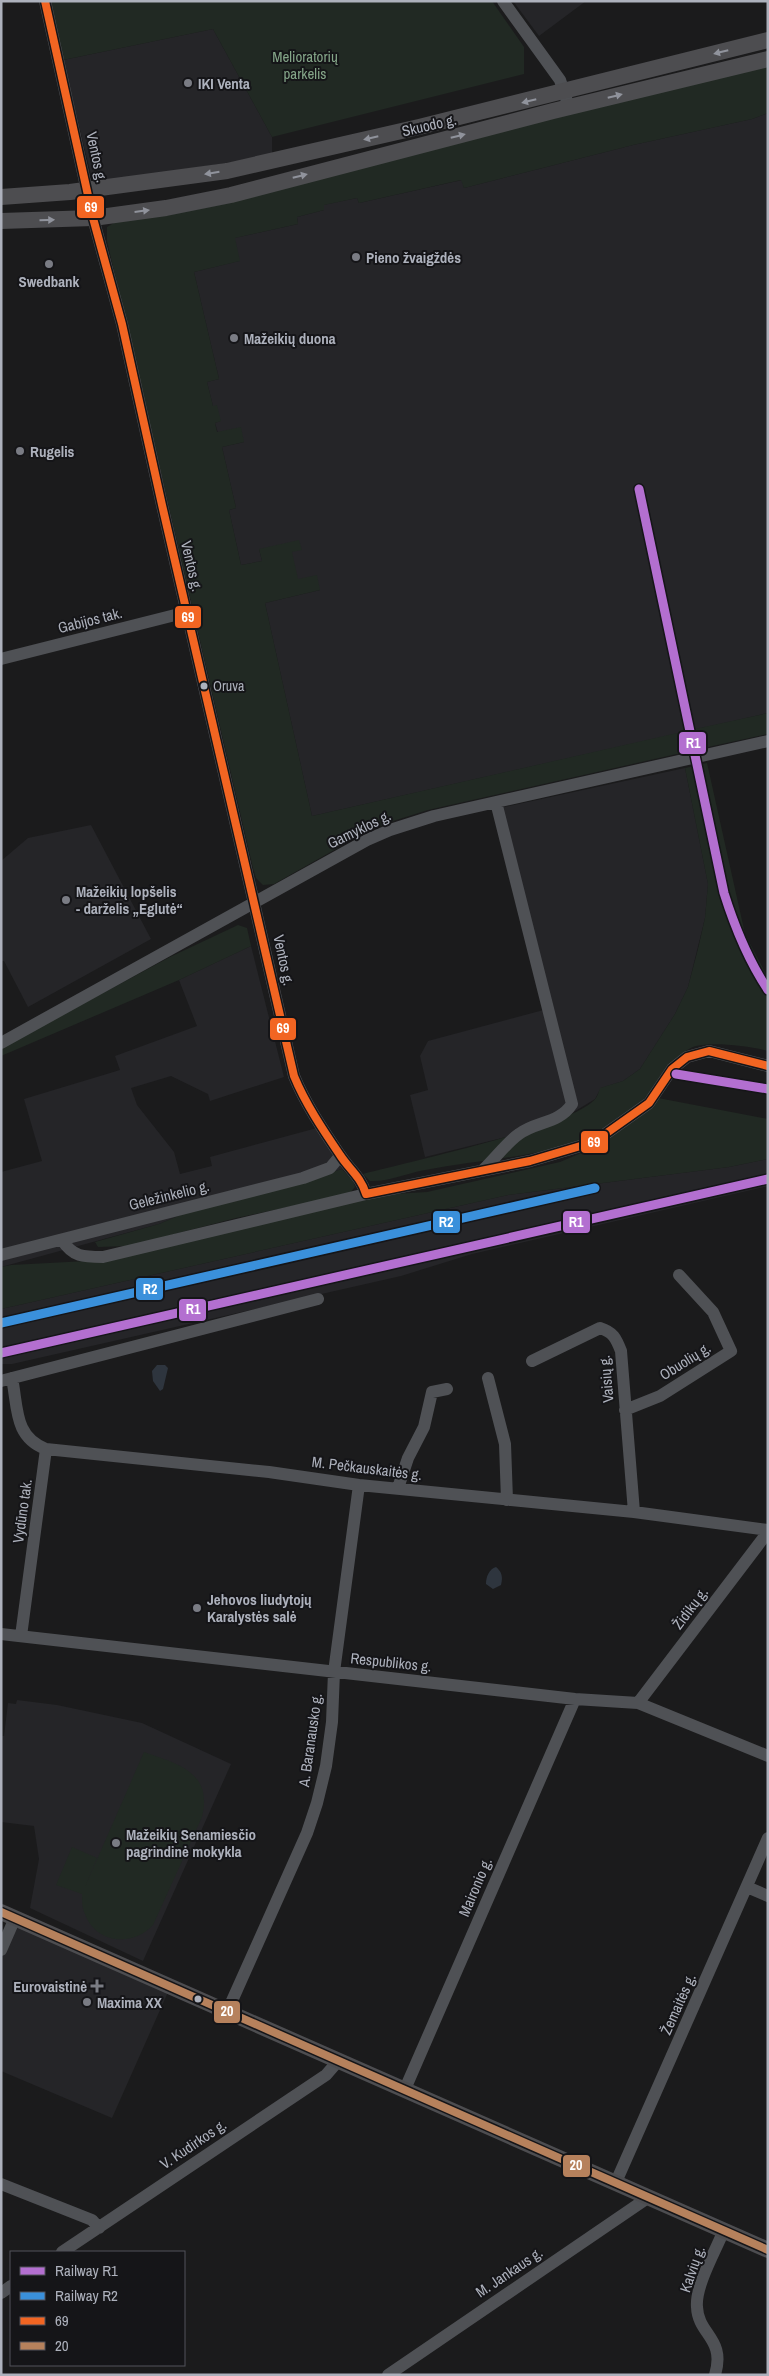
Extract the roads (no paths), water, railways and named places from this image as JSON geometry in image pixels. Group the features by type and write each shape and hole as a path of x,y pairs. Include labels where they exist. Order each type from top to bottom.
{"main road":[{"name":"Skuodo g.","path":"1,221 93,218 166,208 231,195 567,100 768,40"},
{"name":"Skuodo g.","path":"1,197 87,190 227,171 768,59"},
{"path":"8,1915 768,2250"}],"street":[{"name":"Ventos g.","path":"45,1 93,218 122,324 186,612 255,901 294,1076 302,1095 340,1156 359,1178 366,1194"},
{"path":"503,1 554,72 567,100"},
{"name":"Gabijos tak.","path":"1,659 186,612"},
{"name":"Gamyklos g.","path":"1,1043 255,901 390,830 434,816 768,741"},
{"path":"483,1170 519,1133 558,1118 567,1112 572,1104 496,802"},
{"path":"62,1240 69,1251 86,1256 103,1257 366,1194 530,1161 594,1142 649,1103 672,1069 687,1057 709,1050 768,1066"},
{"name":"Geležinkelio g.","path":"1,1255 303,1178 330,1168 340,1156"},
{"name":"Obuolių g.","path":"625,1410 660,1396 732,1351 712,1312 680,1275"},
{"path":"7,1380 318,1299"},
{"name":"Vaisių g.","path":"532,1361 600,1328 610,1331 616,1337 622,1351 634,1512"},
{"path":"488,1378 506,1444 507,1500"},
{"name":"M. Pečkauskaitės g.","path":"7,1380 21,1428 28,1439 46,1449 268,1472 359,1485 634,1512 768,1531"},
{"path":"398,1488 408,1458 424,1427 432,1392 447,1389"},
{"name":"Vydūno tak.","path":"21,1636 46,1449"},
{"name":"A. Baranausko g.","path":"227,2012 306,1833 317,1803 330,1731 334,1672 359,1485"},
{"name":"Židikų g.","path":"638,1703 768,1531"},
{"name":"Respublikos g.","path":"1,1634 575,1699 638,1703 768,1756"},
{"name":"Maironio g.","path":"405,2089 575,1699"},
{"name":"Žemaitės g.","path":"616,2182 768,1838"},
{"path":"747,1886 768,1896"},
{"path":"1,1950 8,1915"},
{"name":"V. Kudirkos g.","path":"64,2251 326,2075 339,2060"},
{"path":"1,2184 92,2220 99,2228"},
{"name":"M. Jankaus g.","path":"388,2375 649,2197"},
{"name":"Kalvių g.","path":"715,2375 719,2360 714,2343 702,2324 697,2307 701,2285 724,2230"}],"rail line":[{"name":"R1","path":"639,489 724,893 743,943 754,967 768,990"},
{"name":"R1","path":"676,1074 768,1089"},
{"name":"R1","path":"1,1353 768,1179"},
{"name":"R2","path":"1,1323 595,1188"}],"place":[{"name":"IKI Venta","path":"188,83"},
{"name":"Pieno žvaigždės","path":"356,257"},
{"name":"Swedbank","path":"49,264"},
{"name":"Mažeikių duona","path":"234,338"},
{"name":"Rugelis","path":"20,451"},
{"name":"Oruva","path":"204,686"},
{"name":"Mažeikių lopšelis - darželis „Eglutė“","path":"66,900"},
{"name":"Jehovos liudytojų Karalystės salė","path":"197,1608"},
{"name":"Mažeikių Senamiesčio pagrindinė mokykla","path":"116,1843"},
{"name":"Eurovaistinė","path":"97,1986"},
{"name":"Maxima XX","path":"87,2002"}],"park label":[{"name":"Melioratorių parkelis","path":"305,64"}]}
